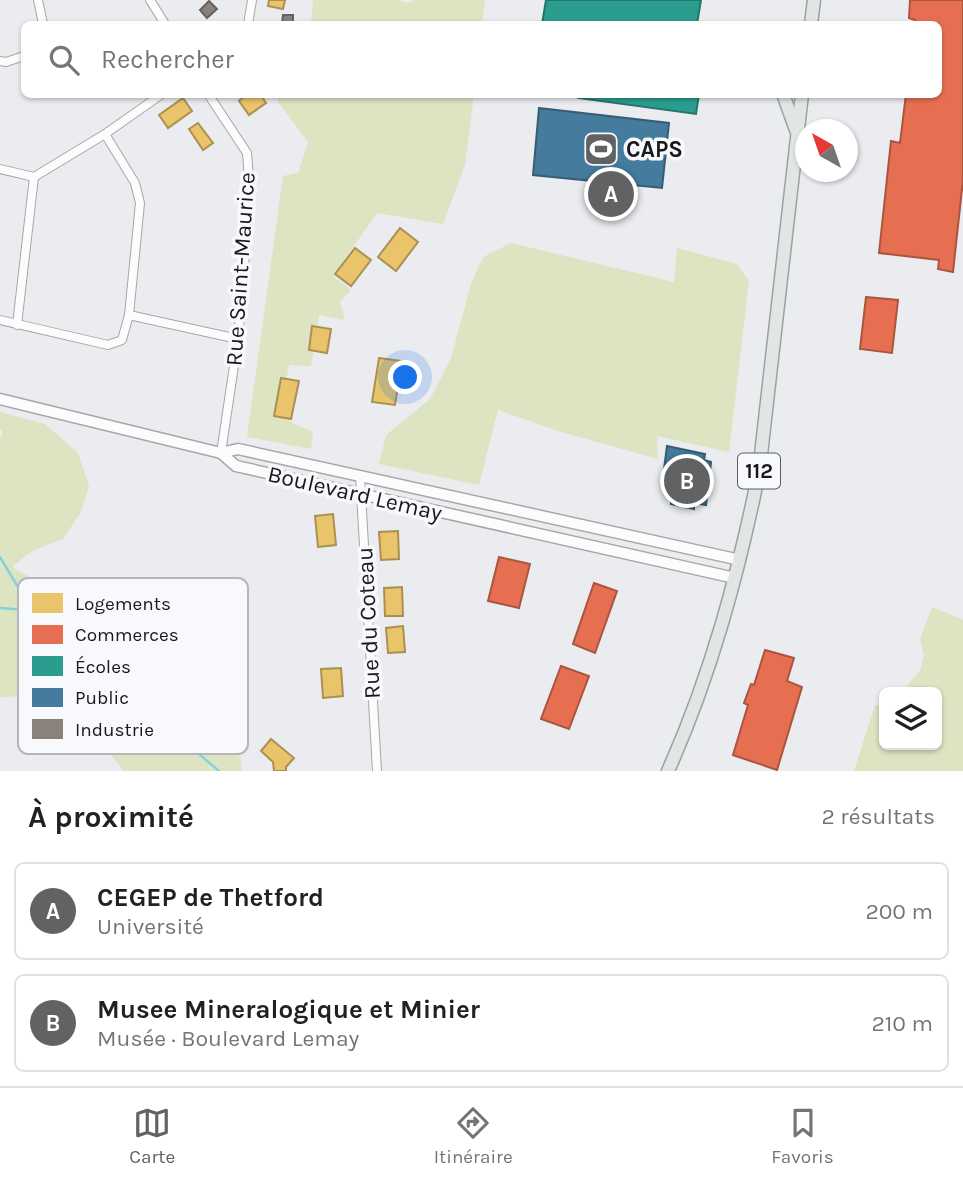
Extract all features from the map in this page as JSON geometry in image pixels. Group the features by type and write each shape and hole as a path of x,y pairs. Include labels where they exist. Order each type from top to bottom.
{"main road":[{"path":"811,21 814,0"},
{"path":"785,98 795,125"},
{"name":"112","path":"800,119 802,98"},
{"name":"112","path":"668,771 708,671 740,561 759,472 795,159"}],"street":[{"path":"38,0 42,21"},
{"path":"150,0 163,21"},
{"path":"248,21 252,0"},
{"path":"0,61 6,62 21,56"},
{"path":"0,169 34,177 105,134 156,98"},
{"name":"Rue Saint-Maurice","path":"211,98 247,153 250,192 238,338 221,453"},
{"path":"0,320 108,345 122,340 129,315 140,203 135,183 105,134"},
{"path":"17,325 34,177"},
{"path":"129,315 238,338"},
{"name":"Boulevard Lemay","path":"0,399 221,453 238,449 740,561"},
{"name":"Boulevard Lemay","path":"221,453 236,466 735,578"},
{"name":"Rue du Coteau","path":"360,476 377,771"},
{"path":"493,523 495,506"},
{"path":"640,556 642,539"}],"green space":[{"path":"313,0 398,0 408,3 414,0 485,0 482,21 311,21"},
{"path":"278,98 474,98 465,165 443,224 377,213 333,276 351,290 340,302 345,320 319,315 311,366 289,365 280,417 313,432 311,449 247,437 283,176 298,173 308,142 278,102"},
{"path":"511,243 674,282 677,248 737,264 749,281 729,452 657,436 658,459 561,432 498,410 479,485 379,464 386,435 430,399 451,358 471,284 483,257"},
{"path":"0,412 45,424 78,453 89,486 81,512 63,539 32,551 12,567 31,578 18,578 18,697 0,698 0,439 3,432 0,429"},
{"path":"932,607 963,621 963,771 854,771 875,705 879,706 879,750 942,750 942,687 907,687 920,670 924,656 920,639"},
{"path":"109,754 240,754 242,771 124,771"}],"building: Logements":[{"path":"269,0 285,0 283,9 268,6"},
{"path":"183,98 192,111 168,128 159,115"},
{"path":"242,98 263,98 266,103 249,115 239,101"},
{"path":"198,123 213,143 203,150 189,129"},
{"path":"400,228 418,242 396,271 378,257"},
{"path":"355,248 371,260 351,286 335,274"},
{"path":"312,326 331,329 327,353 309,350"},
{"path":"379,358 402,361 395,405 372,402"},
{"path":"281,378 299,381 291,419 274,416"},
{"path":"333,514 336,545 318,547 315,516"},
{"path":"398,531 399,559 381,560 379,532"},
{"path":"402,587 403,616 385,616 384,588"},
{"path":"403,626 405,652 388,653 386,628"},
{"path":"341,668 343,696 323,698 321,669"},
{"path":"271,739 294,758 286,771 274,771 273,762 261,751"}],"building: Commerces":[{"path":"910,0 963,0 963,180 953,272 938,269 939,260 879,253 891,141 900,143 906,98 942,98 942,21 915,21 909,18"},
{"path":"866,297 898,300 892,353 860,349"},
{"path":"499,557 530,564 519,608 488,601"},
{"path":"594,583 617,591 595,653 573,644"},
{"path":"765,650 794,658 787,681 802,687 777,770 733,755 748,705 744,703 751,684 754,685"},
{"path":"561,666 589,676 569,729 541,719"}],"building: Écoles":[{"path":"546,0 701,0 698,21 542,21"},
{"path":"578,98 698,98 696,114"}],"building: Public":[{"name":"CAPS","path":"539,108 669,123 662,188 533,175"},
{"path":"667,446 705,454 704,460 711,462 706,505 694,503 694,509 671,504 672,486 666,485 670,470 664,469"}],"building: Industrie":[{"path":"209,1 217,9 207,18 200,10"},
{"path":"283,15 293,15 293,21 282,21"}],"waterway":[{"path":"0,557 18,587"},
{"path":"0,608 18,609"},
{"path":"199,754 219,771"}],"place":[{"name":"CAPS","path":"601,149"},
{"name":"CEGEP de Thetford","path":"611,194"},
{"name":"Musee Mineralogique et Minier","path":"687,481"}]}
